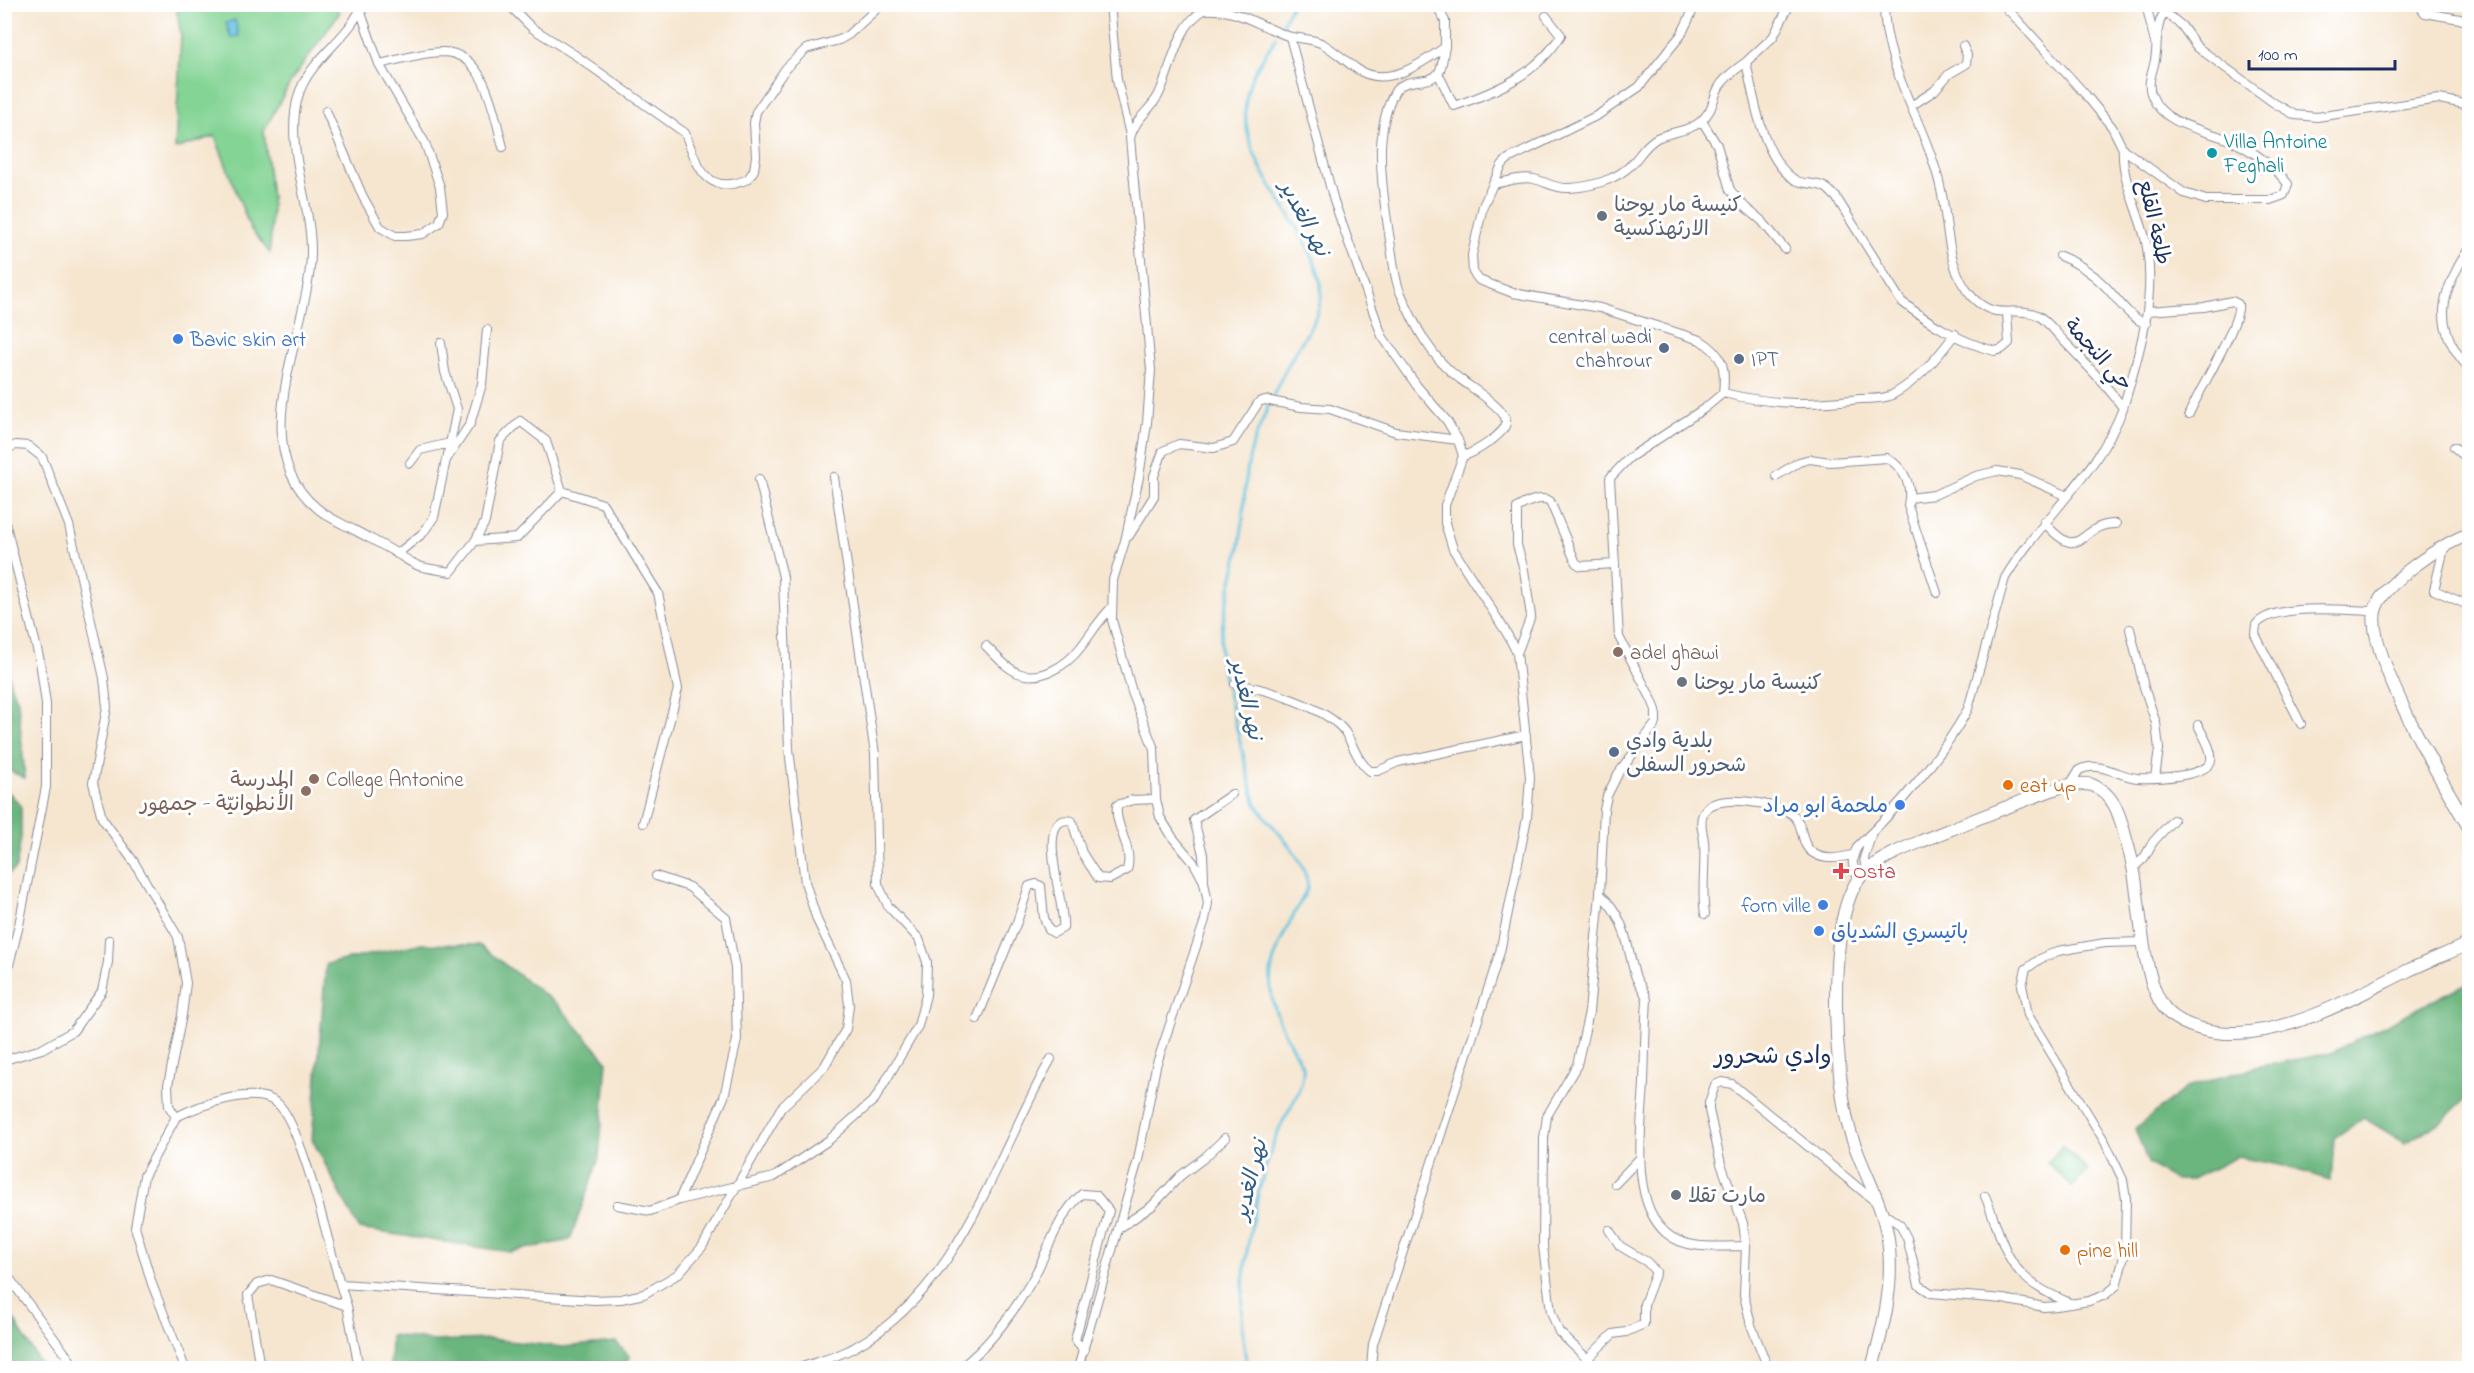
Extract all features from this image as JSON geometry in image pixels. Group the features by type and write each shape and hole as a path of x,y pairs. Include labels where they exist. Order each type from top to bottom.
{"main road":[{"path":"2465,536 2445,544 2430,554 2394,584 2380,600 2375,611 2380,646 2397,691 2428,755 2469,829"},
{"path":"1872,1368 1888,1306 1891,1277 1889,1245 1879,1207 1849,1128 1841,1091 1837,1011 1838,937 1847,904 1862,875 1904,849 1973,820 2082,783 2091,785 2109,797 2120,818 2133,868 2143,942 2157,994 2168,1011 2179,1020 2198,1027 2236,1033 2264,1030 2300,1020 2348,1000 2469,943"}],"street":[{"path":"508,4 532,28 585,62 684,133 706,177 715,183 730,184 748,179 754,171 756,112 786,68 806,49 839,40 848,35 882,4"},
{"path":"1110,4 1117,80 1130,138 1151,370 1144,445 1125,541 1113,580 1112,620 1123,663 1155,749 1156,799 1160,817 1173,838 1194,863 1204,882"},
{"path":"1436,4 1445,21 1445,48 1438,73 1428,80 1410,81 1400,86 1394,94 1385,122 1381,148 1386,213 1399,291 1421,336 1433,353 1452,374 1500,409 1506,418 1506,427 1502,431 1478,450 1463,456"},
{"path":"1597,1368 1559,1332 1551,1312 1543,1246 1544,1138 1547,1116 1576,1065 1581,1051 1594,979 1604,810 1607,796 1618,774 1656,723 1656,710 1619,637 1609,484 1613,473 1629,458 1705,408 1723,393 1725,374 1723,364 1709,346 1700,340 1600,308 1525,296 1479,280 1473,272 1472,255 1483,206 1502,165 1508,159 1598,115 1640,87 1681,35 1696,4"},
{"path":"1493,184 1527,178 1560,188 1591,184 1608,179 1627,169 1645,148 1660,137 1689,128 1701,121 1713,107 1717,90 1735,70 1773,37 1790,4"},
{"name":"حي النجمة","path":"1852,855 1857,846 1920,777 1958,727 1968,709 1976,685 2005,578 2017,558 2067,496 2113,431 2123,408 2105,383 2041,317 2026,312 1995,312 1973,298 1957,269 1948,241 1937,173 1888,38 1884,4"},
{"path":"2018,4 2006,8 2085,94 2112,127 2123,149 2192,197 2206,200 2270,200 2279,198 2286,191 2288,184 2278,171 2237,143 2172,118 2157,104 2151,95 2150,87 2159,20 2163,8 2176,20 2197,47 2295,116 2317,117 2439,99 2469,105"},
{"path":"2146,4 2156,50"},
{"path":"2424,4 2422,9 2425,13 2460,18 2469,23"},
{"path":"326,111 363,197 380,227 395,236 423,234 432,230 442,218 440,187 425,142 379,64 361,7"},
{"path":"361,7 307,76 297,98 295,132 298,163 311,233 311,256 309,285 287,374 282,418 289,470 299,490 317,509 418,566 451,572 475,541 485,522 500,441 520,421 546,441 562,491"},
{"path":"1130,138 1134,123 1156,98 1189,24 1204,10 1224,7 1290,37 1314,40 1335,51 1358,70 1378,77 1406,70 1445,48"},
{"path":"1438,73 1454,106 1489,94 1521,76 1553,48 1561,35 1546,16"},
{"path":"1290,37 1334,201 1382,336 1416,386 1447,421 1458,440 1463,456 1444,505 1445,523 1453,549 1517,653 1530,777 1527,818 1500,952 1373,1344 1371,1368"},
{"path":"1911,106 1934,91 1949,74 1966,64 1967,55 1963,46"},
{"path":"379,64 440,52 457,57 474,66 485,87 503,147"},
{"path":"1746,62 1764,133 1783,170 1797,181 1826,187 1844,209 1901,301 1916,313 1955,334 1985,348 2002,350 2009,343 2007,313"},
{"path":"1701,121 1717,145 1730,190 1744,207 1762,221 1785,249"},
{"name":"طلعة القلع","path":"2123,149 2125,171 2146,242 2149,266 2146,324 2123,408"},
{"path":"2469,247 2448,285 2444,318 2450,344 2469,369"},
{"path":"2060,256 2073,261 2102,283 2134,319 2146,324"},
{"path":"2148,311 2204,307 2232,301 2238,304 2238,313 2224,346 2189,414"},
{"path":"446,460 470,424 482,384 487,330"},
{"path":"1723,393 1766,402 1797,404 1883,398 1919,376 1955,334"},
{"path":"397,554 423,533 434,517 450,443 457,408 445,372 441,343"},
{"path":"1125,541 1154,496 1154,476 1163,451 1179,444 1214,448 1233,442 1259,402 1270,399 1301,407 1330,409 1396,432 1458,440"},
{"path":"410,464 420,450 450,443"},
{"path":"4,450 16,445 28,446 42,457 69,525 104,678 107,706 93,783 95,792 102,818 134,862 178,937 186,983 168,1085 169,1106 176,1117"},
{"path":"2454,447 2469,461"},
{"path":"1776,476 1799,462 1810,459 1830,462 1887,458 1905,476 1910,488 1908,506 1937,592"},
{"path":"1909,498 1934,495 1976,476 1997,471 2027,478 2067,496"},
{"path":"617,1205 650,1211 679,1200 774,1177 829,1140 876,1099 918,1026 926,995 927,962 919,939 888,906 878,884 875,754 834,477"},
{"path":"340,1284 595,1300 621,1299 644,1294 678,1274 702,1247 781,1108 824,1067 846,1029 849,1005 846,980 817,920 805,882 789,750 783,577 759,479"},
{"path":"475,541 517,538 562,491"},
{"path":"562,491 603,504 658,593 678,689 642,823"},
{"path":"1517,653 1531,616 1524,570 1517,545 1517,508 1526,502 1545,498 1550,501 1576,563 1581,566 1616,564"},
{"path":"4,518 40,661 46,704 46,787 5,984"},
{"path":"2044,522 2064,542 2072,543 2104,525 2116,524"},
{"path":"2465,536 2469,527"},
{"path":"2445,544 2434,590 2469,606"},
{"path":"986,646 1018,673 1026,675 1050,672 1070,660 1097,622 1112,607"},
{"path":"2301,724 2255,634 2256,625 2265,617 2302,610 2375,611"},
{"path":"2130,629 2144,687 2156,723 2159,749 2155,778"},
{"path":"1235,684 1293,699 1338,725 1346,733 1358,759 1370,771 1378,771 1398,762 1526,735"},
{"path":"2069,786 2079,770 2092,766 2136,777 2155,778 2200,771 2208,767 2211,754 2198,725"},
{"path":"1078,1368 1138,1160 1156,1066 1205,920 1208,903 1204,882 1203,854 1194,819 1232,794"},
{"path":"977,1019 1017,922 1029,886 1036,884 1041,886 1044,918 1049,930 1059,932 1063,928 1063,913 1052,854 1053,828 1059,821 1065,819 1072,821 1089,867 1098,878 1110,879 1127,870 1130,862 1117,805 1133,800 1156,799"},
{"path":"1705,914 1704,848 1701,821 1704,810 1710,805 1738,801 1772,806 1788,812 1798,820 1805,845 1811,852 1821,858 1832,859 1852,855 1853,870 1862,875 1864,858 1872,832"},
{"path":"2133,868 2144,858 2173,820"},
{"path":"656,876 689,887 726,918 735,968 737,1040 724,1097 679,1200"},
{"path":"1600,894 1610,903 1620,919 1630,949 1635,977 1645,990 1647,1000 1641,1158 1647,1204 1654,1220 1666,1234 1681,1242 1698,1245 1746,1246"},
{"path":"4,1056 8,1059 42,1049 73,1031 102,991 108,962 109,940"},
{"path":"1768,1368 1757,1344 1744,1295 1746,1246 1743,1223 1721,1164 1709,1110 1715,1085 1722,1082 1731,1084 1758,1104 1900,1226 1907,1238 1919,1285 1923,1290 1931,1293 2003,1299 2044,1307 2072,1304 2105,1295 2116,1286 2125,1253 2126,1199 2123,1180 2105,1142 2028,1015 2022,985 2026,969 2040,959 2058,951 2105,943 2143,942"},
{"path":"799,1368 853,1348 889,1324 932,1278 976,1212 1032,1092 1051,1059"},
{"path":"185,1368 152,1284 135,1227 144,1176 176,1117 221,1100 259,1097 277,1103 290,1120 300,1143 347,1306 359,1368"},
{"path":"1118,1229 1152,1206 1180,1176 1225,1138"},
{"path":"1615,1184 1641,1158"},
{"path":"960,1368 1005,1320 1031,1282 1070,1205 1082,1194 1096,1195 1109,1211 1075,1340 1084,1351"},
{"path":"1985,1196 2012,1262 2021,1273 2043,1290 2072,1304"},
{"path":"1587,1359 1613,1334 1633,1330 1644,1324 1644,1304 1656,1275 1653,1267 1620,1246 1609,1230"},
{"path":"4,1271 76,1368"},
{"path":"260,1368 248,1295 256,1284 271,1280 347,1306"}],"green space":[{"path":"332,4 340,12 291,81 264,131 272,207 270,253 250,228 215,136 175,149 181,36 176,5"},
{"path":"4,625 10,684 18,701 25,778 5,769"},
{"path":"5,788 21,806 21,837 16,868 5,877"},
{"path":"418,944 479,945 558,1005 607,1061 599,1158 570,1240 510,1252 359,1229 312,1139 326,964"},
{"path":"2469,982 2469,1095 2441,1122 2405,1143 2364,1118 2334,1138 2331,1180 2280,1165 2237,1157 2190,1180 2174,1180 2148,1163 2135,1129 2187,1087 2256,1067 2331,1053"},
{"path":"2063,1146 2088,1171 2072,1187 2047,1162"},
{"path":"5,1305 43,1368 5,1368"},
{"path":"391,1335 434,1341 489,1339 563,1347 616,1342 630,1357 623,1368 390,1368"}],"water":[{"path":"235,20 239,36 231,38 226,23"}],"waterway":[{"name":"نهر الغدير","path":"1281,27 1292,4"},
{"name":"نهر الغدير","path":"1248,1368 1242,1314 1243,1283 1252,1222 1275,1139 1297,1095 1303,1077 1303,1067 1278,1019 1270,980 1278,947 1308,887 1305,874 1294,852 1255,802 1221,665 1220,650 1226,607 1241,536 1250,454 1278,385 1316,316 1321,298 1321,286 1312,255 1262,169 1252,148 1246,126 1246,104 1251,80 1276,37"}],"place":[{"name":"Villa Antoine Feghali","path":"2212,153"},
{"name":"كنيسة مار يوحنا الارثهذكسية","path":"1602,216"},
{"name":"Bavic skin art","path":"178,339"},
{"name":"central wadi chahrour","path":"1664,348"},
{"name":"IPT","path":"1739,359"},
{"name":"adel ghawi","path":"1618,652"},
{"name":"كنيسة مار يوحنا","path":"1682,682"},
{"name":"بلدية وادي شحرور السفلى","path":"1614,752"},
{"name":"College Antonine","path":"314,779"},
{"name":"eat up","path":"2008,785"},
{"name":"المدرسة الأنطوانيّة - جمهور","path":"306,791"},
{"name":"ملحمة ابو مراد","path":"1900,805"},
{"name":"Osta","path":"1841,871"},
{"name":"forn ville","path":"1823,905"},
{"name":"باتيسري الشدياق","path":"1819,931"},
{"name":"مارت تقلا","path":"1676,1195"},
{"name":"pine hill","path":"2065,1250"}],"district":[{"name":"وادي شحرور","path":"1773,1055"}]}
